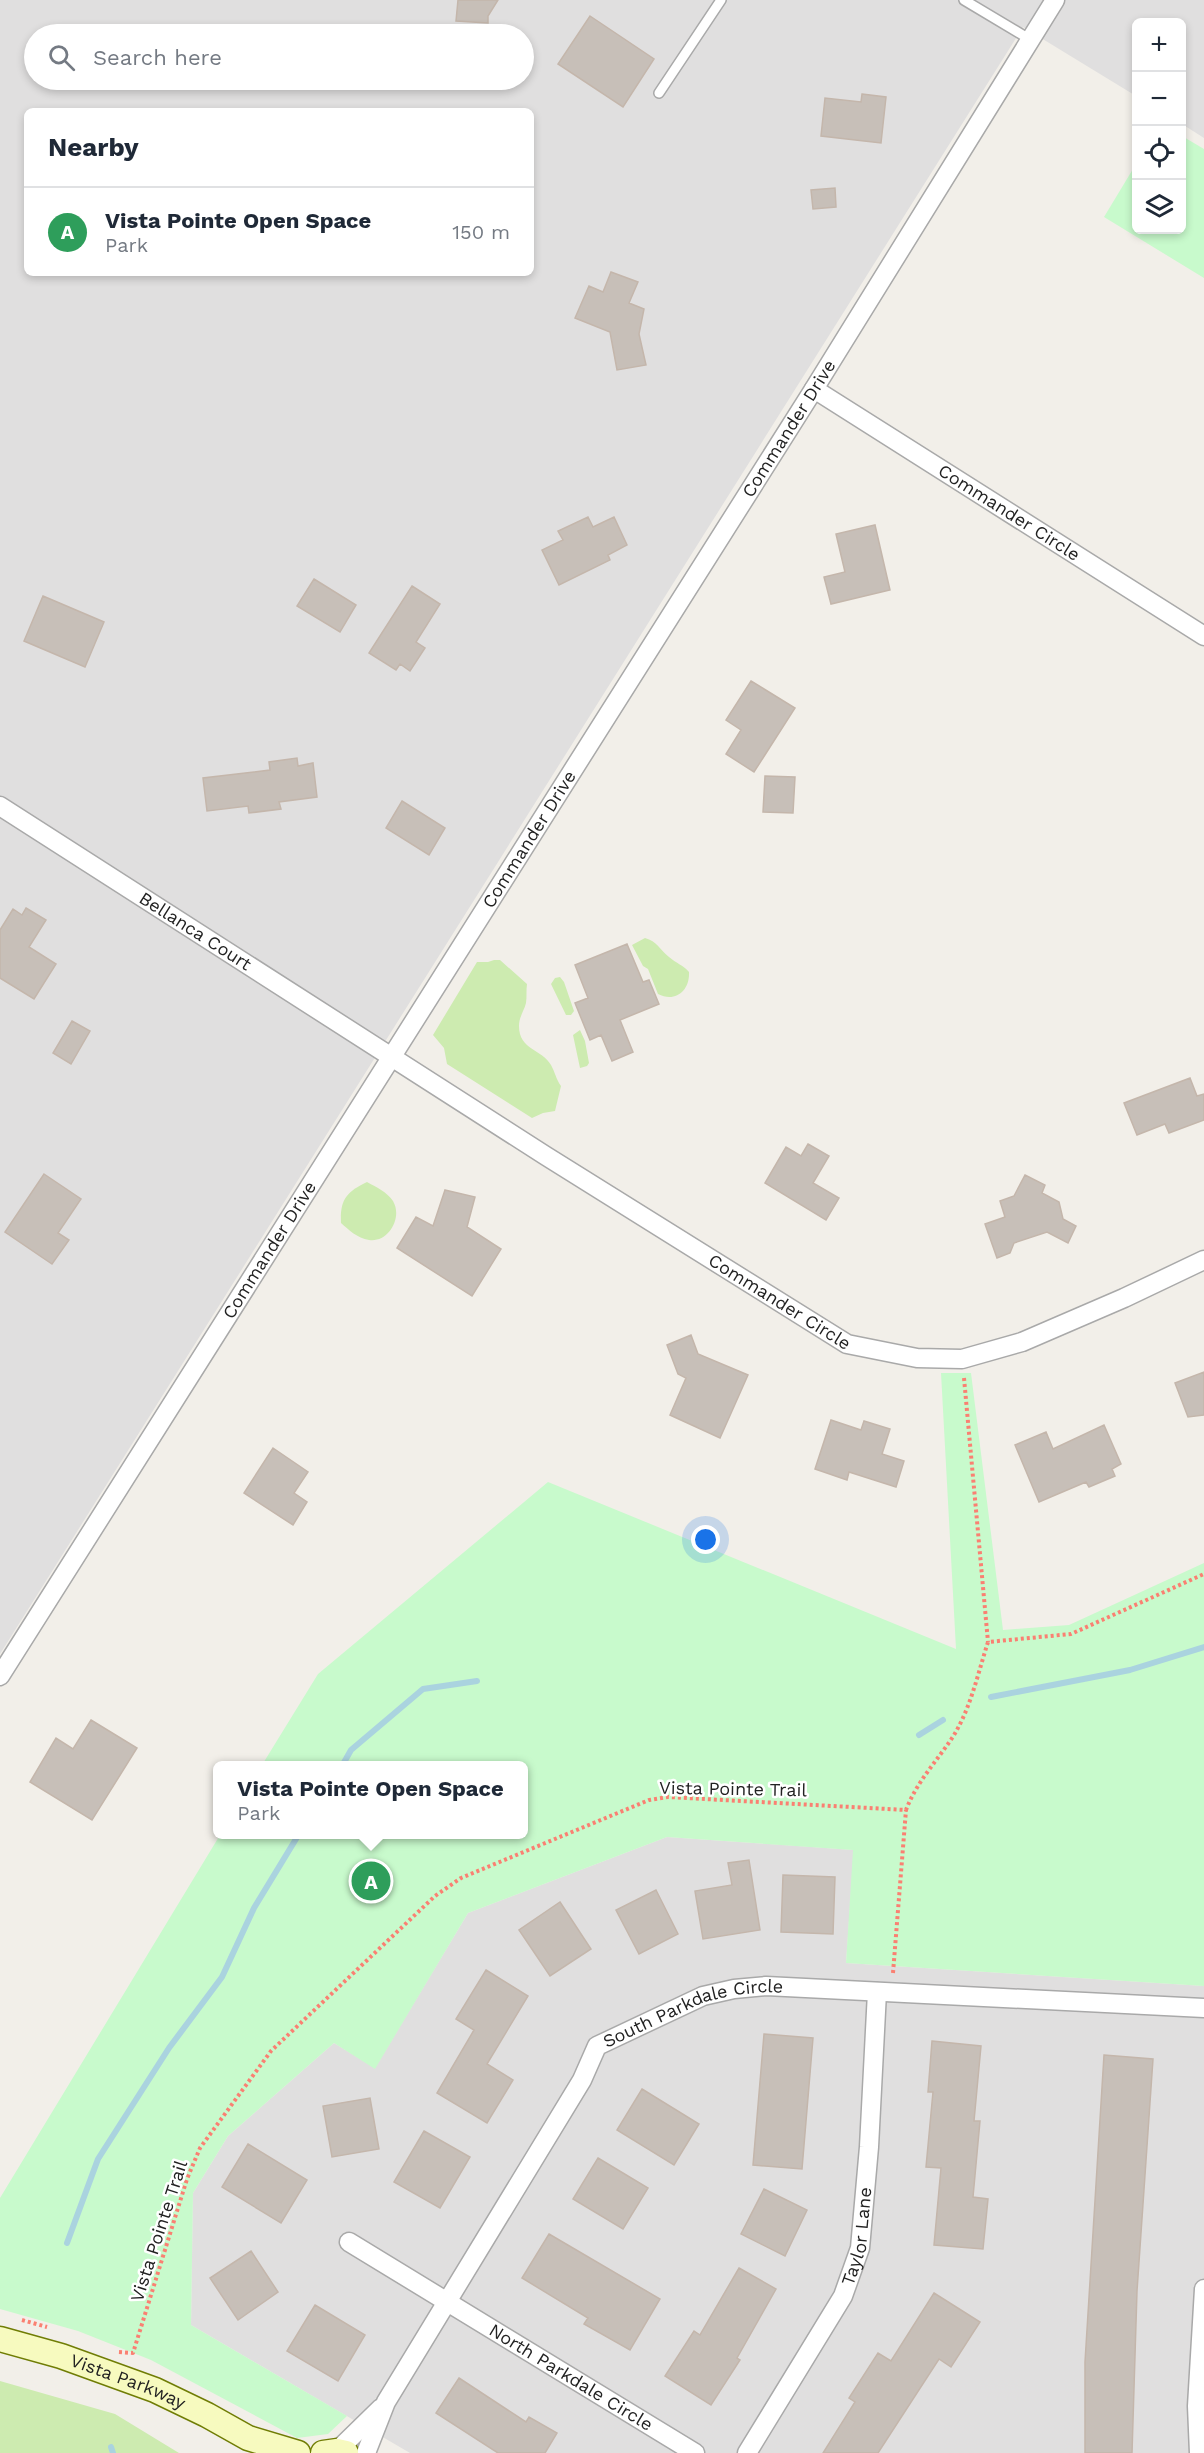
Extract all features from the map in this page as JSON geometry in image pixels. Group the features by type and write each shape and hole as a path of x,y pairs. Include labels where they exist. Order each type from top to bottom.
{"street":[{"name":"Commander Drive","path":"0,1676 814,389 1055,0"},
{"name":"Commander Circle","path":"814,389 1204,636"},
{"name":"Bellanca Court","path":"0,806 391,1057"},
{"name":"Commander Circle","path":"391,1057 848,1344 917,1358 962,1359 1022,1342 1204,1260"},
{"name":"South Parkdale Circle","path":"366,2453 386,2402 582,2080 597,2046 703,1996 734,1989 766,1986 1204,2008"},
{"name":"Taylor Lane","path":"747,2453 843,2296 860,2248 869,2147 877,1992"},
{"name":"North Parkdale Circle","path":"349,2242 695,2453"},
{"path":"1199,2453 1197,2406 1204,2289"},
{"name":"Vista Parkway","path":"0,2339 61,2356 154,2390 207,2415 255,2446 298,2453"},
{"name":"South Parkdale Circle","path":"336,2452 386,2402"}],"lane":[{"path":"659,93 721,0"},
{"path":"964,0 1031,40"}],"path":[{"path":"893,1971 906,1810 912,1794 954,1735 965,1714 988,1642 962,1359"},
{"path":"988,1642 1071,1634 1204,1574"},
{"name":"Vista Pointe Trail","path":"133,2353 187,2179 200,2148 271,2051 435,1896 461,1878 649,1800 668,1797 906,1810"}],"shaded area":[{"path":"0,0 1204,0 1204,138 1186,127 1186,18 1132,18 1132,94 1023,27 0,1654"},
{"path":"667,1837 854,1850 846,1963 1204,1986 1204,2453 410,2453 191,2325 193,2193 228,2136 334,2043 375,2068 468,1913"}],"green space":[{"path":"1186,138 1204,149 1204,278 1104,217 1132,171 1132,234 1186,234"},
{"path":"645,938 655,943 689,972 687,985 680,994 670,997 658,994 648,969 643,966 632,945"},
{"path":"500,960 527,984 526,1003 519,1023 520,1034 527,1045 551,1065 561,1086 555,1111 532,1118 447,1064 444,1048 433,1035 477,962"},
{"path":"560,977 574,1011 571,1015 566,1015 551,984 555,978"},
{"path":"580,1030 585,1041 589,1063 580,1068 573,1035"},
{"path":"367,1182 388,1195 396,1208 392,1228 382,1238 376,1240 361,1237 341,1223 343,1203 349,1193"},
{"path":"941,1373 971,1373 1003,1630 1069,1625 1204,1563 1204,1986 846,1963 853,1850 667,1837 468,1913 375,2069 334,2043 228,2136 193,2193 191,2325 347,2416 328,2434 297,2438 151,2360 78,2331 0,2309 0,2198 218,1839 528,1839 528,1761 264,1761 318,1674 548,1482 956,1649"},
{"path":"0,2381 115,2414 179,2453 0,2453"}],"building":[{"path":"458,0 498,0 488,16 488,23 456,21"},
{"path":"590,16 654,59 623,107 558,64"},
{"path":"862,94 886,97 881,143 821,136 825,98 861,102"},
{"path":"835,188 836,207 813,209 811,190"},
{"path":"611,272 638,282 629,303 644,309 639,334 646,365 617,370 610,332 575,318 589,286 603,292"},
{"path":"588,517 593,527 614,517 627,545 608,555 610,560 559,585 542,550 563,540 558,531"},
{"path":"875,525 890,590 831,604 824,577 845,572 836,534"},
{"path":"314,579 356,605 340,632 297,606"},
{"path":"412,586 440,604 416,642 425,648 410,671 400,664 396,670 369,653"},
{"path":"43,596 104,622 85,667 24,641"},
{"path":"751,681 795,708 754,772 726,754 741,730 726,720"},
{"path":"297,758 298,766 313,763 317,797 279,802 281,809 249,813 248,806 207,811 203,778 270,770 269,762"},
{"path":"765,776 795,777 793,813 763,812"},
{"path":"402,801 445,828 429,855 386,828"},
{"path":"26,908 46,920 29,947 56,964 34,999 0,978 0,930 13,909 22,915"},
{"path":"627,944 643,982 649,980 659,1004 620,1020 633,1052 612,1061 601,1035 590,1040 575,1003 588,998 575,965"},
{"path":"72,1021 90,1031 71,1064 53,1053"},
{"path":"1190,1078 1197,1096 1204,1094 1204,1120 1169,1133 1165,1124 1137,1135 1124,1103"},
{"path":"808,1144 829,1156 813,1183 839,1198 826,1220 765,1183 786,1147 801,1156"},
{"path":"44,1174 81,1199 58,1233 69,1240 52,1264 5,1232"},
{"path":"1025,1175 1045,1185 1042,1193 1059,1202 1063,1219 1076,1226 1068,1243 1047,1232 1014,1243 1010,1253 997,1258 985,1224 1005,1217 1000,1201 1014,1196"},
{"path":"445,1190 475,1197 467,1227 501,1249 472,1296 397,1248 416,1217 433,1226"},
{"path":"691,1335 698,1354 748,1375 720,1438 670,1415 686,1378 678,1374 667,1345"},
{"path":"1204,1372 1204,1415 1188,1417 1175,1383"},
{"path":"831,1420 861,1430 864,1421 890,1429 882,1454 904,1461 896,1487 849,1472 847,1480 815,1469"},
{"path":"1104,1425 1121,1464 1112,1469 1115,1476 1089,1487 1086,1482 1039,1502 1015,1445 1046,1432 1053,1449"},
{"path":"273,1448 308,1472 294,1493 307,1502 293,1525 244,1493"},
{"path":"91,1720 137,1748 92,1820 30,1782 56,1738 73,1749"},
{"path":"749,1860 760,1930 703,1939 695,1891 732,1885 728,1863"},
{"path":"783,1875 835,1877 833,1934 781,1932"},
{"path":"656,1890 678,1934 639,1954 616,1910"},
{"path":"560,1902 591,1949 550,1976 519,1930"},
{"path":"486,1970 528,1996 487,2064 513,2080 487,2123 437,2093 474,2030 456,2019"},
{"path":"764,2034 813,2038 802,2169 753,2165"},
{"path":"932,2041 981,2046 974,2121 980,2121 973,2197 988,2199 983,2249 934,2245 941,2168 926,2167 933,2092 928,2092"},
{"path":"1104,2055 1153,2059 1137,2291 1132,2453 1085,2453 1085,2362"},
{"path":"642,2089 699,2124 674,2165 617,2130"},
{"path":"370,2098 379,2149 332,2157 323,2106"},
{"path":"424,2131 470,2157 440,2208 394,2182"},
{"path":"248,2144 307,2180 281,2223 222,2187"},
{"path":"598,2158 648,2188 623,2229 573,2199"},
{"path":"764,2189 807,2210 785,2256 741,2234"},
{"path":"549,2234 660,2299 630,2350 584,2324 588,2318 522,2278"},
{"path":"251,2251 278,2292 238,2320 210,2278"},
{"path":"739,2268 776,2289 737,2358 740,2360 711,2405 665,2376 694,2331 700,2335"},
{"path":"934,2293 980,2322 951,2367 939,2359 878,2453 823,2453 855,2402 849,2398 878,2353 891,2361"},
{"path":"315,2305 365,2335 338,2381 287,2351"},
{"path":"459,2378 526,2422 529,2417 557,2433 545,2453 498,2453 436,2413"}],"waterway":[{"path":"991,1697 1130,1670 1204,1647"},
{"path":"345,1761 351,1750 423,1689 477,1681"},
{"path":"919,1735 943,1720"},
{"path":"67,2243 98,2159 169,2048 222,1977 254,1908 296,1839"},
{"path":"111,2447 113,2453"}],"place":[{"name":"Vista Pointe Open Space","path":"371,1881"}]}
